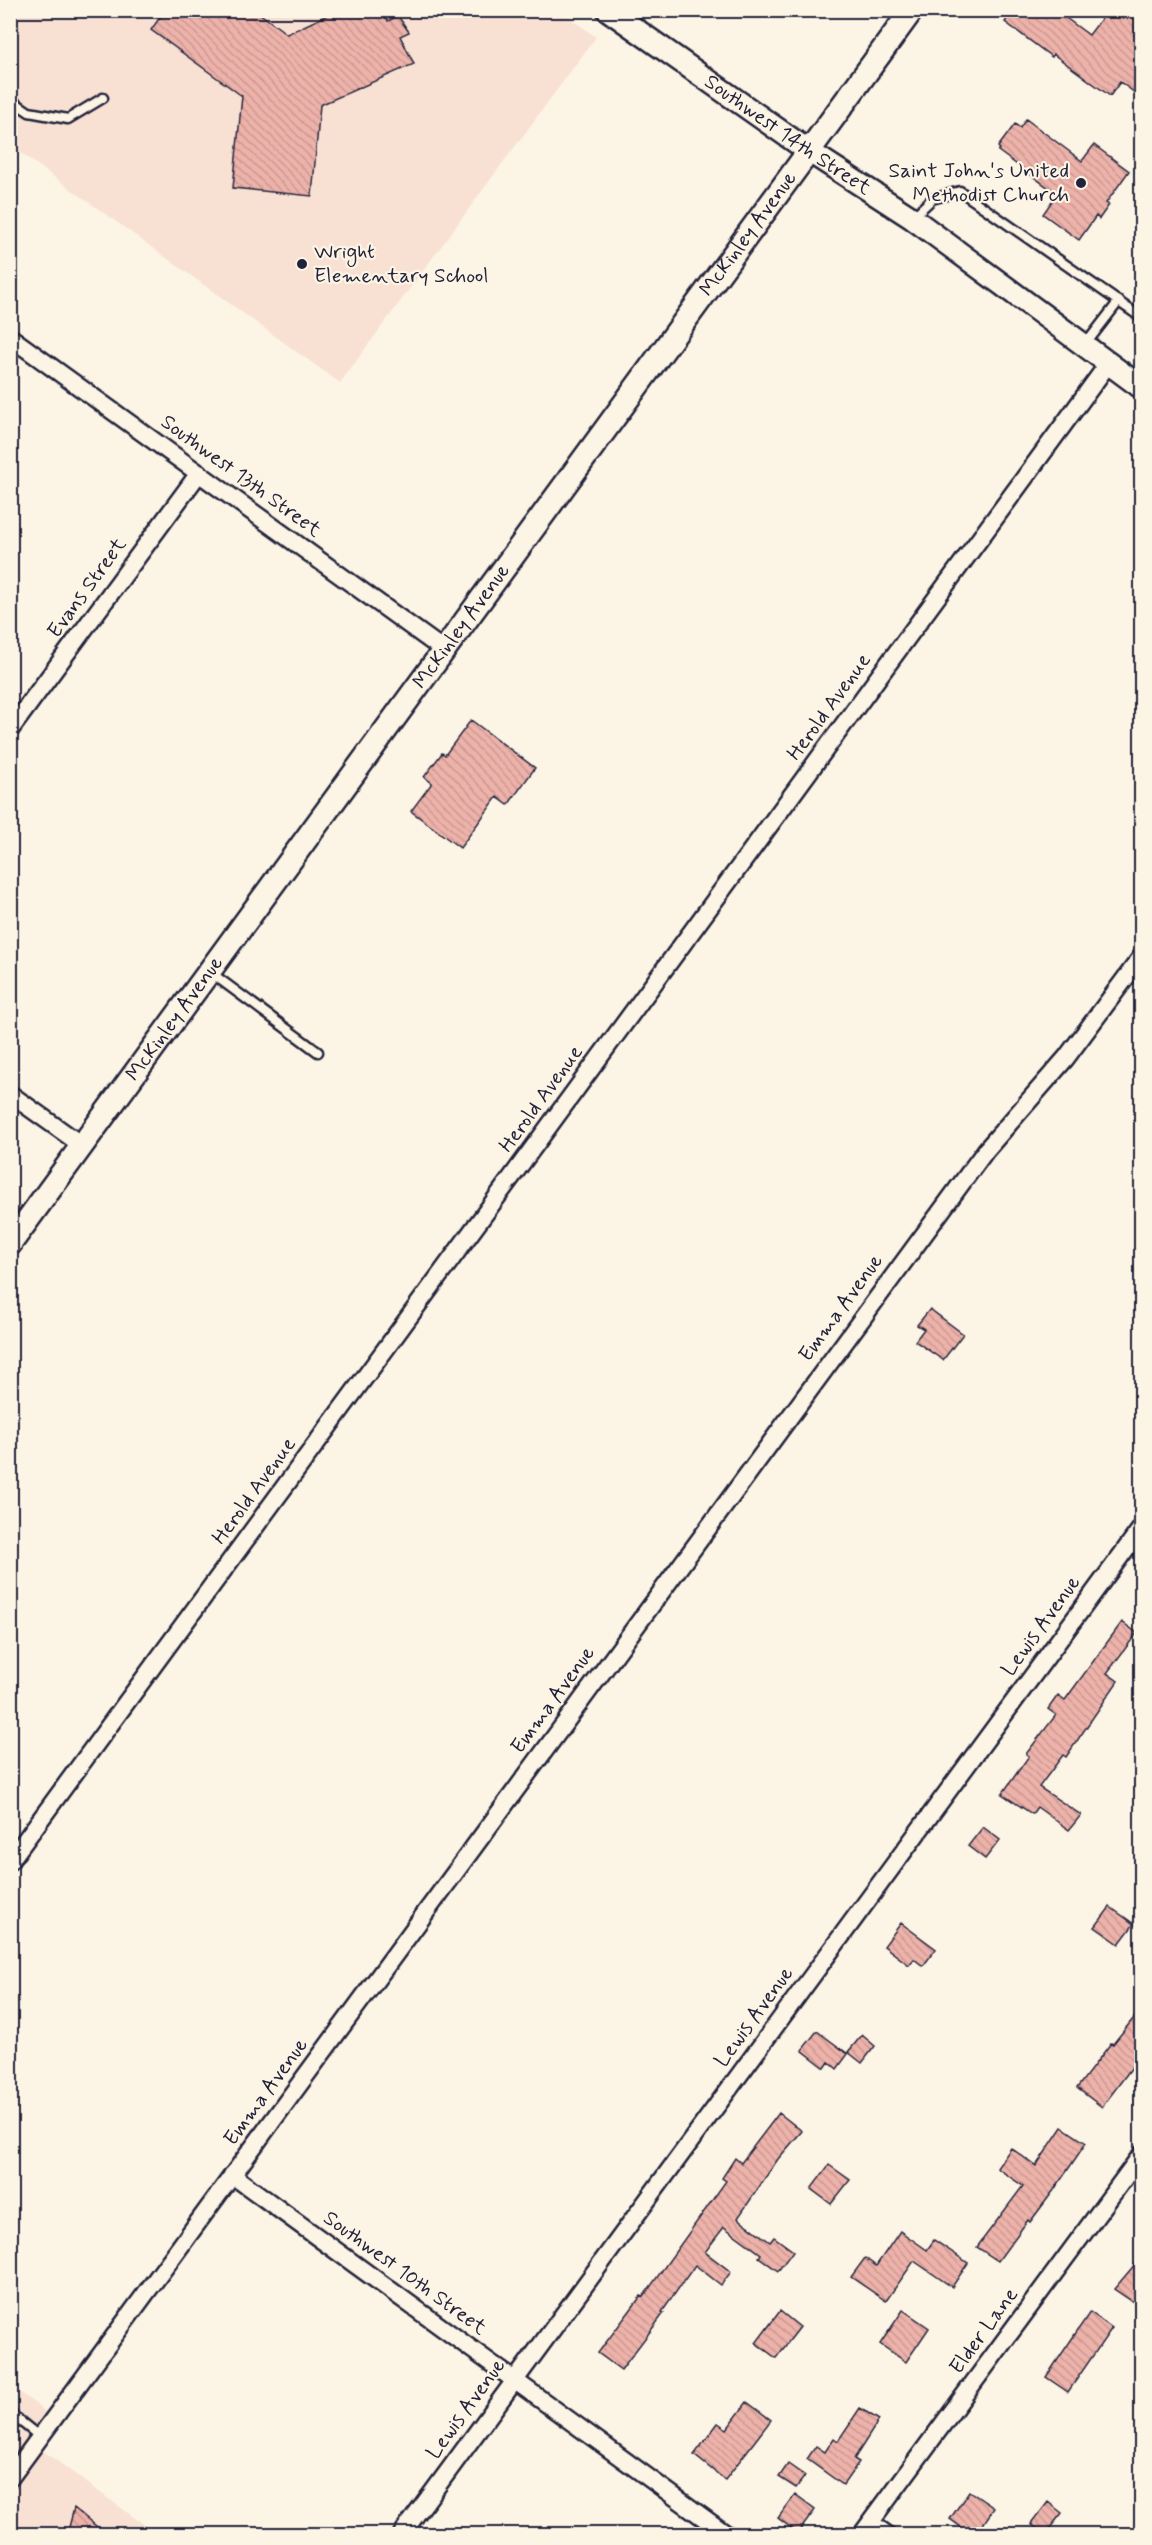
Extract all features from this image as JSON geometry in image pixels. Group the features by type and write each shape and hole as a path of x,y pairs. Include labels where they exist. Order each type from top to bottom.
{"main road":[{"name":"McKinley Avenue","path":"10,1244 912,10"}],"street":[{"name":"Southwest 14th Street","path":"608,10 810,152 912,218 1142,388"},
{"name":"Southwest 13th Street","path":"10,337 445,651"},
{"name":"Herold Avenue","path":"10,1862 1108,364"},
{"name":"Evans Street","path":"10,730 199,473"},
{"name":"Emma Avenue","path":"10,2478 986,1150 1066,1058 1142,956"},
{"path":"10,1094 83,1146"},
{"name":"Lewis Avenue","path":"402,2535 1142,1527"},
{"name":"Elder Lane","path":"866,2529 1142,2154"},
{"name":"Southwest 10th Street","path":"232,2175 726,2535"},
{"path":"866,2529 886,2535"}],"lane":[{"path":"10,99 29,112 68,119 104,98"},
{"path":"912,218 932,199 960,191 1142,318"},
{"path":"1084,346 1119,301"},
{"path":"210,972 318,1052"},
{"path":"10,2428 14,2416 40,2437"}],"shaded area":[{"name":"Wright Elementary School","path":"559,10 596,37 340,383 11,146 11,11"},
{"path":"10,2385 54,2418 35,2445 157,2534 11,2534"}],"building":[{"name":"Wright Elementary School","path":"165,10 255,10 287,34 338,10 384,10 388,21 398,16 409,32 400,36 414,64 320,105 312,196 233,188 242,96 151,30"},
{"path":"1013,10 1055,10 1089,35 1108,10 1127,10 1142,21 1142,98 1120,82 1110,96 1053,54 1052,57 1005,22"},
{"name":"Saint John's United Methodist Church","path":"1026,119 1082,161 1094,145 1129,171 1106,203 1109,205 1099,219 1096,216 1079,240 1043,214 1057,194 998,151 1000,149 998,147 1015,124 1020,128"},
{"path":"471,720 535,768 508,805 497,797 460,848 411,811 432,783 424,777 442,753 445,755"},
{"path":"930,1309 963,1334 943,1360 915,1341 924,1329 917,1325"},
{"path":"1122,1622 1137,1633 1107,1673 1118,1681 1066,1757 1063,1755 1039,1787 1081,1815 1069,1830 1037,1807 1032,1814 1002,1794 1029,1756 1026,1754 1056,1715 1048,1709 1058,1695 1065,1700"},
{"path":"983,1827 1000,1840 985,1859 968,1846"},
{"path":"1110,1907 1134,1924 1119,1944 1095,1927"},
{"path":"901,1923 936,1949 923,1966 914,1959 909,1965 884,1946"},
{"path":"1142,2008 1142,2054 1102,2107 1077,2088 1111,2043 1113,2044"},
{"path":"817,2031 848,2054 837,2069 829,2062 825,2068 802,2050"},
{"path":"862,2035 875,2046 862,2063 848,2052"},
{"path":"779,2113 802,2131 778,2159 738,2218 770,2242 774,2237 793,2251 778,2271 759,2257 761,2254 724,2227 705,2252 731,2272 721,2285 695,2265 662,2312 664,2313 621,2370 598,2353 641,2296 643,2297 726,2181 722,2178 735,2158 741,2163"},
{"path":"1062,2127 1086,2143 1054,2190 1030,2222 1028,2220 998,2261 977,2247 1023,2186 997,2168 1011,2148 1036,2166"},
{"path":"829,2165 850,2180 831,2204 811,2189"},
{"path":"900,2231 927,2250 934,2240 968,2263 952,2287 914,2261 886,2301 851,2277 865,2258 876,2266"},
{"path":"1142,2256 1142,2308 1114,2289"},
{"path":"903,2310 929,2328 906,2362 880,2344"},
{"path":"780,2311 800,2327 776,2358 756,2343"},
{"path":"1090,2312 1112,2328 1068,2392 1046,2377"},
{"path":"747,2402 771,2420 725,2480 694,2455 718,2423 727,2429"},
{"path":"860,2408 879,2420 854,2459 859,2462 843,2485 807,2459 816,2446 825,2452 834,2438 838,2441"},
{"path":"788,2464 805,2476 796,2488 779,2477"},
{"path":"969,2491 994,2508 976,2535 972,2535 950,2519"},
{"path":"795,2495 815,2510 798,2533 778,2518"},
{"path":"1048,2502 1062,2513 1045,2534 1031,2524"},
{"path":"74,2508 107,2535 67,2535"}],"place":[{"name":"Saint John's United Methodist Church","path":"1081,183"},
{"name":"Wright Elementary School","path":"302,264"}]}
